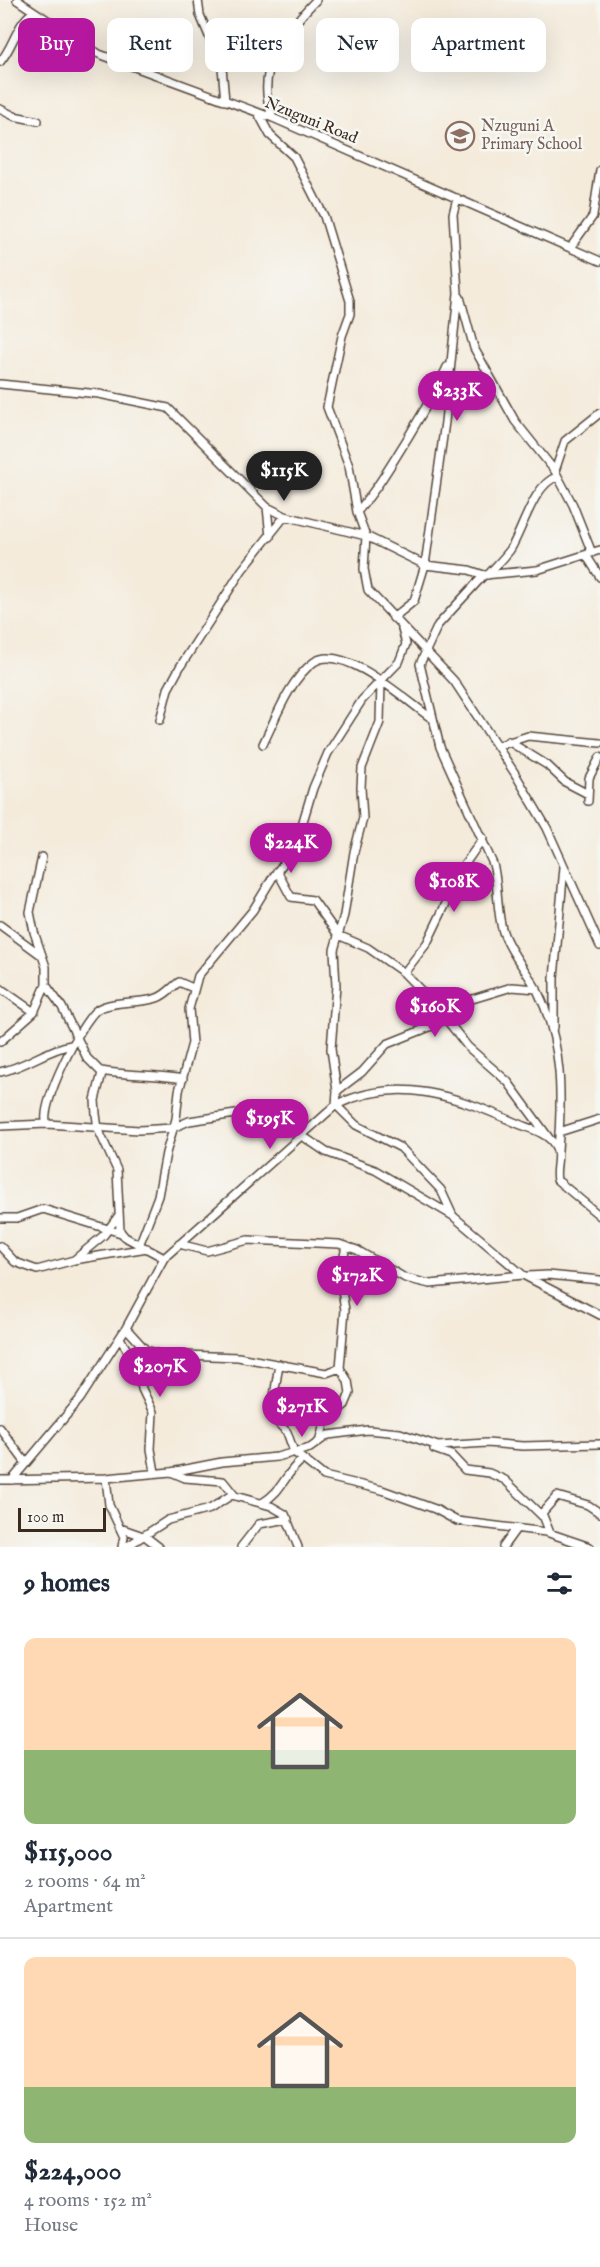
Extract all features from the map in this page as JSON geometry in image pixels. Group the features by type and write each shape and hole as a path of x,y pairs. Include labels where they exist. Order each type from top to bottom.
{"street":[{"name":"Nzuguni Road","path":"17,0 99,54 273,118 600,261"},
{"path":"198,0 200,15 222,68 225,101"},
{"path":"273,118 266,100 268,68 286,34 316,0"},
{"path":"0,62 9,50 21,21 33,12"},
{"path":"0,109 14,116 38,121"},
{"path":"258,113 270,135 294,157 324,216 350,301 350,314 342,336 327,406 349,466 357,512 366,536 364,569 368,590 454,681 497,746 547,828 600,946"},
{"path":"570,248 593,216 600,170"},
{"path":"393,618 414,601 425,565 445,422 449,362 458,293 453,221 457,198"},
{"path":"458,293 474,348 515,421 556,474 573,505 593,553 600,577"},
{"path":"357,512 375,491 428,407 449,362"},
{"path":"0,384 64,389 168,408 267,507 285,516 366,536 425,565 469,570 486,575 537,570 593,553"},
{"path":"554,1035 537,990 503,933 498,883 483,838 443,756 431,718 420,667 438,625 510,549 518,529 546,483 556,474 565,441 600,413"},
{"path":"267,507 270,537"},
{"path":"160,720 168,689 184,661 242,570 285,516"},
{"path":"140,1244 158,1196 193,1036 189,1009 193,988 200,972 253,910 277,871 295,848 313,788 328,753 351,714 402,658 406,639 401,626"},
{"path":"263,744 293,686 316,661 346,661 381,681 431,718"},
{"path":"381,681 380,722 363,768 360,788 363,819 354,852 344,915 334,950 336,986 331,1049 337,1091 336,1105 356,1125 401,1148 441,1190 453,1216"},
{"path":"497,746 528,736 600,743"},
{"path":"508,741 547,765 565,782 588,797 589,778 600,757"},
{"path":"404,973 427,943 465,864 483,838"},
{"path":"0,1042 34,1012 46,985 43,956 34,932 30,912 42,857"},
{"path":"564,867 554,978 554,1035 560,1071 557,1180 600,1216"},
{"path":"277,871 291,897 314,900 338,935 368,948 404,973 468,1047 508,1082 558,1151"},
{"path":"0,925 43,956"},
{"path":"47,1124 44,1117 46,1105 71,1045 98,1010 157,998 179,982 193,988"},
{"path":"46,985 62,1007 87,1058 101,1071 130,1076 153,1074 183,1079"},
{"path":"337,1091 362,1072 387,1044 446,1019 475,997 512,987 537,990"},
{"path":"0,988 34,1012"},
{"path":"0,1072 19,1067 51,1050 71,1045"},
{"path":"101,1071 102,1076 95,1103 98,1129 117,1170 121,1233"},
{"path":"12,1480 80,1399 126,1328 164,1258 303,1137 336,1105 357,1095 383,1090 442,1095 465,1100 549,1138"},
{"path":"0,1126 47,1124 98,1129 173,1128 189,1121 249,1112 279,1120 326,1152 375,1170 453,1216 524,1276 600,1315"},
{"path":"559,1131 600,1119"},
{"path":"0,1218 14,1219 43,1209 110,1228 164,1258"},
{"path":"74,1260 110,1228 119,1215"},
{"path":"179,1244 207,1251 248,1240 346,1246 396,1274 420,1283 439,1284 548,1275 600,1280"},
{"path":"0,1246 15,1262 34,1270 74,1260 149,1250"},
{"path":"320,1439 326,1420 345,1406 350,1398 348,1381 340,1368 345,1310 340,1277 346,1246"},
{"path":"149,1250 155,1271"},
{"path":"126,1328 146,1350 173,1358 184,1355 227,1356 326,1373 340,1368"},
{"path":"120,1338 138,1369 142,1389 153,1412 151,1449 155,1472"},
{"path":"279,1364 270,1414 287,1432 294,1452 324,1476 382,1490 439,1510 457,1521 550,1533 590,1547"},
{"path":"0,1428 26,1462"},
{"path":"0,1480 106,1478 171,1472 222,1461 254,1461 294,1452 310,1448 328,1435 368,1430 400,1433 451,1455 465,1470 488,1473 505,1480 542,1516 550,1533"},
{"path":"428,1444 438,1446 487,1443 523,1446 600,1444"},
{"path":"262,1503 277,1493 291,1470 302,1460"},
{"path":"171,1472 185,1478 220,1480 229,1485 233,1494 274,1507 288,1519 298,1547"},
{"path":"106,1478 109,1504 124,1537 124,1547"},
{"path":"124,1547 168,1520 210,1509 233,1494"},
{"path":"542,1516 544,1509 559,1496 588,1505 600,1513"},
{"path":"241,1547 259,1524 288,1519"},
{"path":"120,1528 142,1536 159,1547"},
{"path":"503,1547 516,1529"}],"place":[{"name":"Nzuguni A Primary School","path":"460,136"}]}
